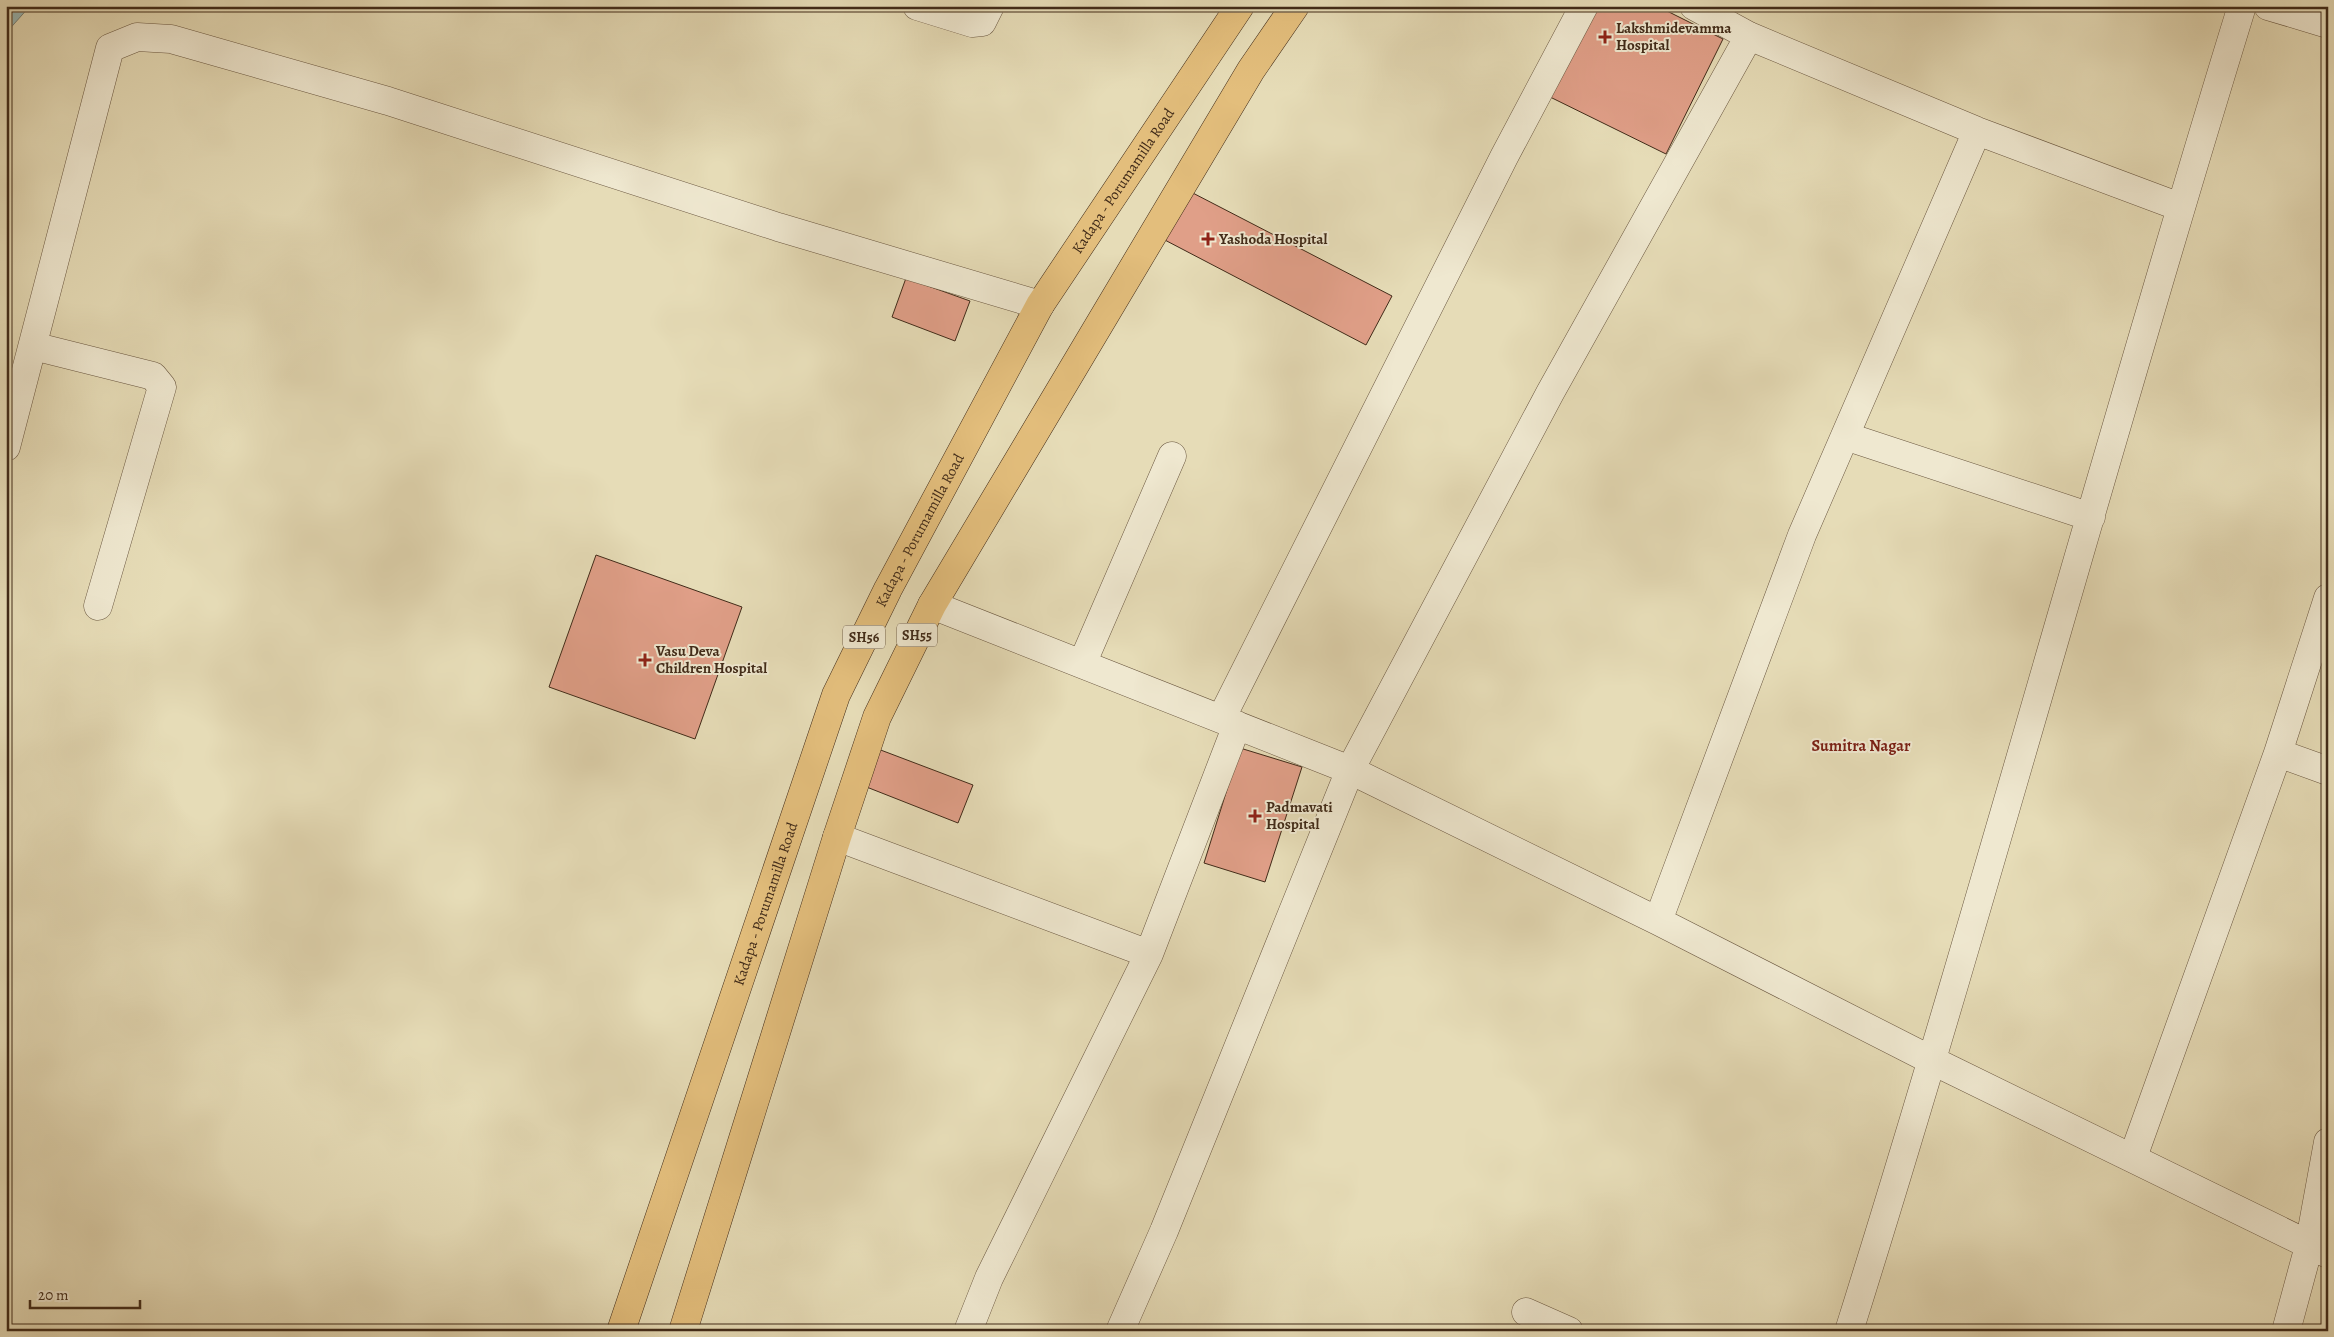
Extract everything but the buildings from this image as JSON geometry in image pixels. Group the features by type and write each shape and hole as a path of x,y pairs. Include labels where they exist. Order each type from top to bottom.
{"main road":[{"name":"Kadapa - Porumamilla Road","path":"621,1331 836,695 888,588 1040,305 1240,6"},
{"name":"SH55","path":"683,1331 837,837 877,717 932,605 1251,70 1295,6"}],"street":[{"path":"917,6 972,23 982,22 990,6"},
{"path":"968,1331 989,1278 1149,954 1229,722 1504,157 1584,6"},
{"path":"1694,6 1749,36 1977,131 2180,207"},
{"path":"1849,1331 2091,517 2180,207 2242,6"},
{"path":"2268,6 2328,24"},
{"path":"1120,1331 1164,1231 1350,770 1550,393 1749,36"},
{"path":"6,447 110,48 137,37 171,39 388,101 778,227 1040,305"},
{"path":"1658,920 1802,535 1977,131"},
{"path":"33,346 152,376 162,387 98,606"},
{"path":"1845,436 2091,517"},
{"path":"1082,664 1172,456"},
{"path":"2133,1157 2278,754 2328,598"},
{"path":"932,605 1350,770 1658,920 1931,1060 2133,1157 2318,1250"},
{"path":"2278,754 2328,771"},
{"path":"837,837 1149,954"},
{"path":"2286,1331 2318,1250 2328,1142"},
{"path":"1526,1312 1570,1331"}],"water":[{"path":"6,6 30,6 6,33"}],"place":[{"name":"Lakshmidevamma Hospital","path":"1605,37"},
{"name":"Yashoda Hospital","path":"1208,239"},
{"name":"Vasu Deva Children Hospital","path":"645,660"},
{"name":"Padmavati Hospital","path":"1255,816"}],"district":[{"name":"Sumitra Nagar","path":"1861,746"}]}
